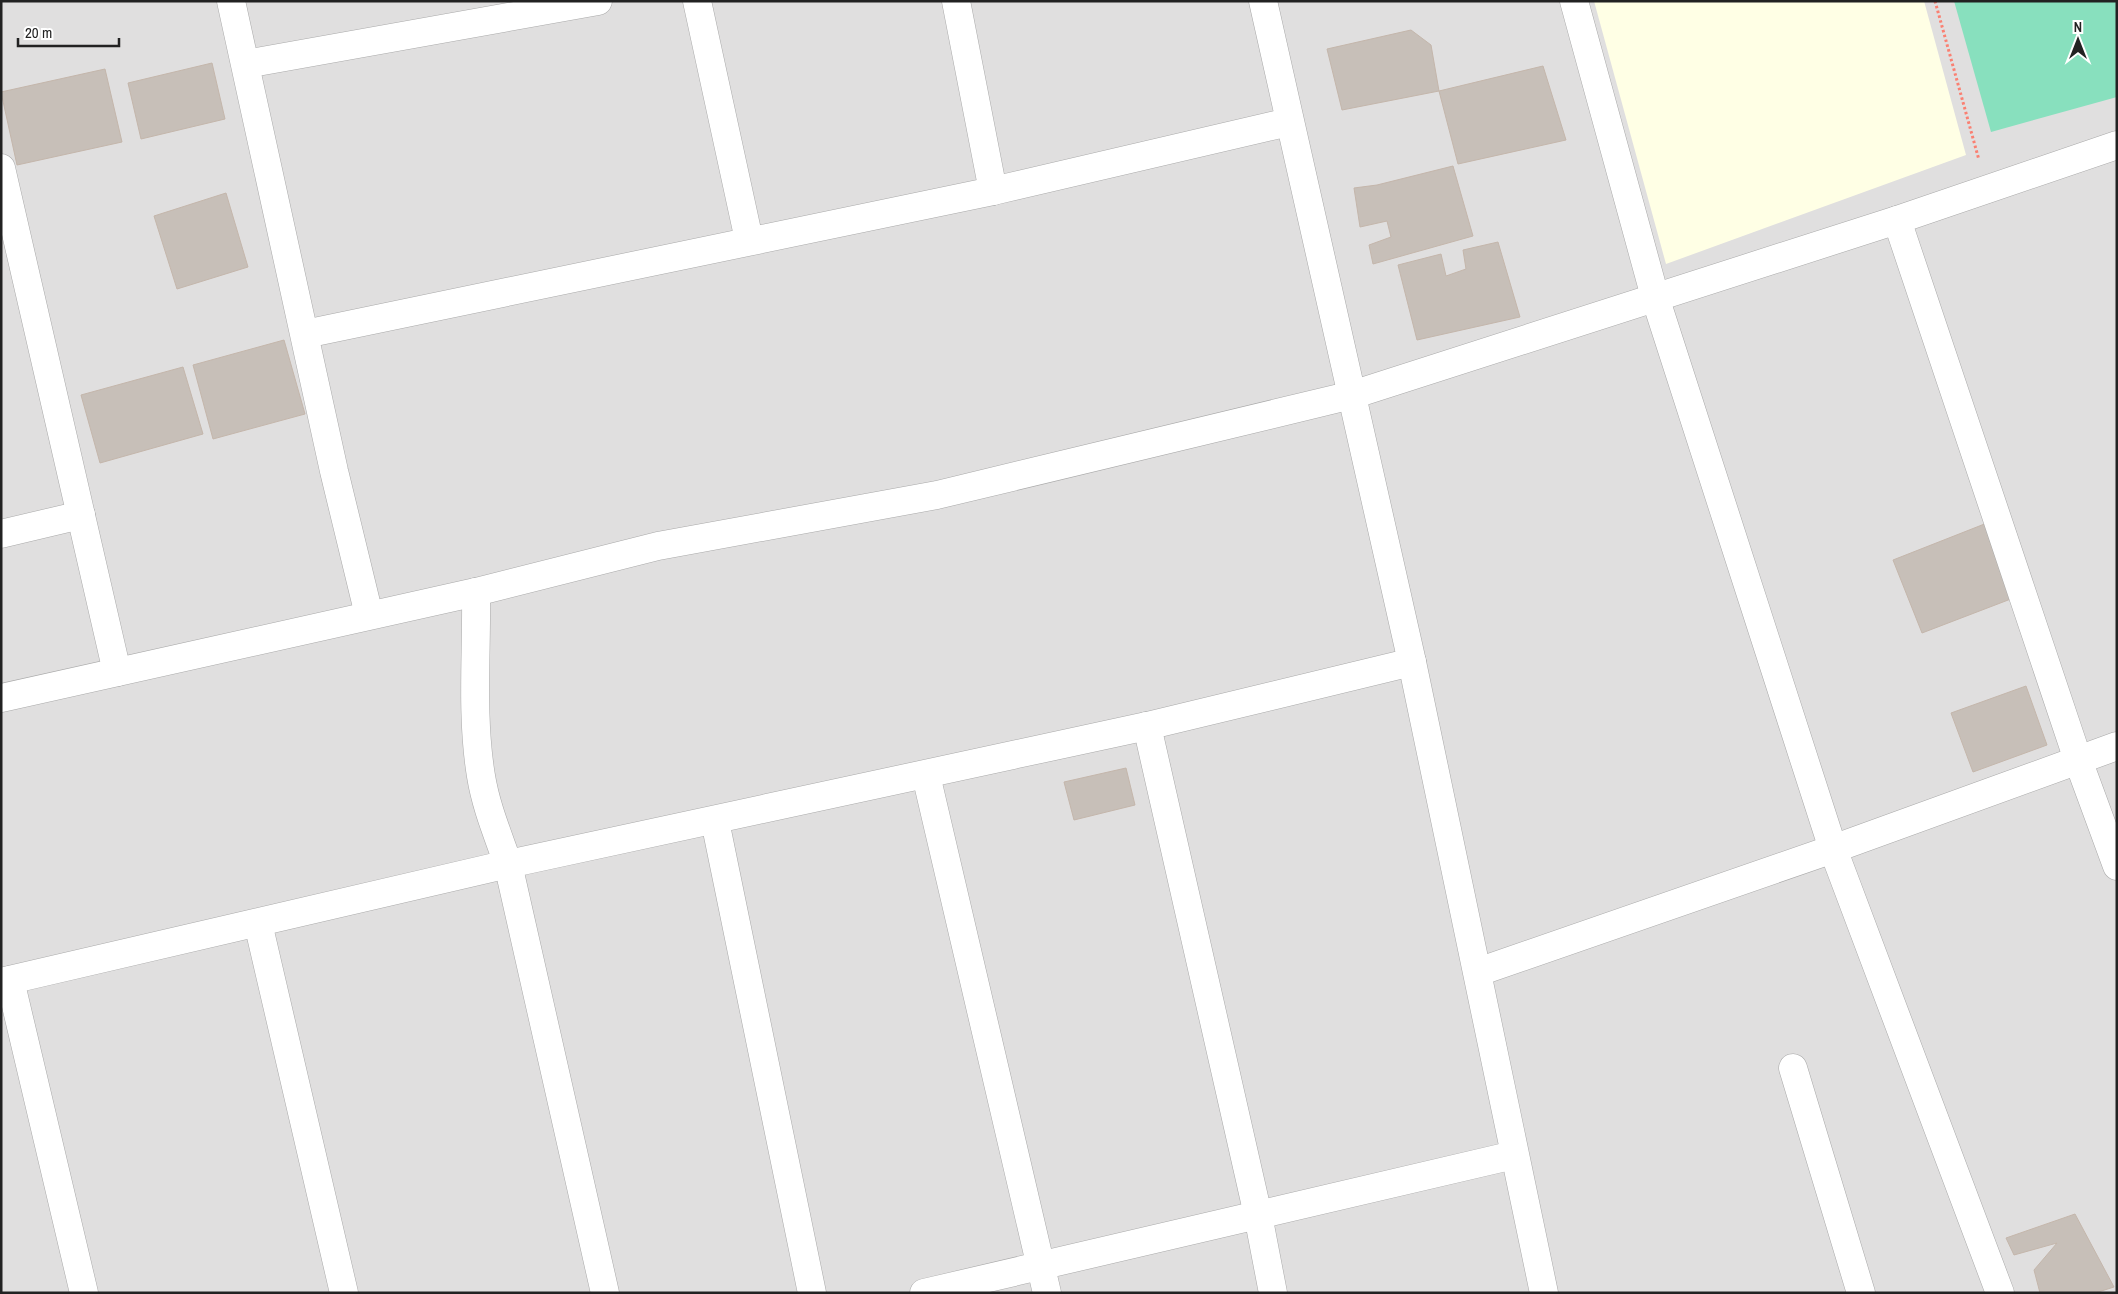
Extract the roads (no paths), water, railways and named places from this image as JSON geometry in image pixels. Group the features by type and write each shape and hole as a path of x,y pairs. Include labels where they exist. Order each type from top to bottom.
{"street":[{"path":"230,1 246,64 334,471 369,615"},
{"path":"246,64 598,1"},
{"path":"697,1 749,240"},
{"path":"956,1 993,191"},
{"path":"1263,1 1412,662 1544,1293"},
{"path":"1574,1 1655,297 1833,849 2000,1293"},
{"path":"305,334 749,240 993,191 1289,122"},
{"path":"1,698 476,592 658,546 937,495 1352,395 1897,220 2117,146"},
{"path":"1,168 11,258 81,516 117,672"},
{"path":"1897,220 2078,760 2117,866"},
{"path":"1,534 81,516"},
{"path":"476,592 476,695 481,775 488,808 508,864 605,1293"},
{"path":"84,1293 6,981 508,864 715,821 1147,726 1412,662"},
{"path":"1147,726 1258,1216 1273,1293"},
{"path":"1478,972 1833,849 2117,746"},
{"path":"926,775 1047,1293"},
{"path":"715,821 812,1293"},
{"path":"258,923 344,1293"},
{"path":"1793,1068 1861,1293"},
{"path":"924,1293 1041,1264 1258,1216 1514,1155"}]}
